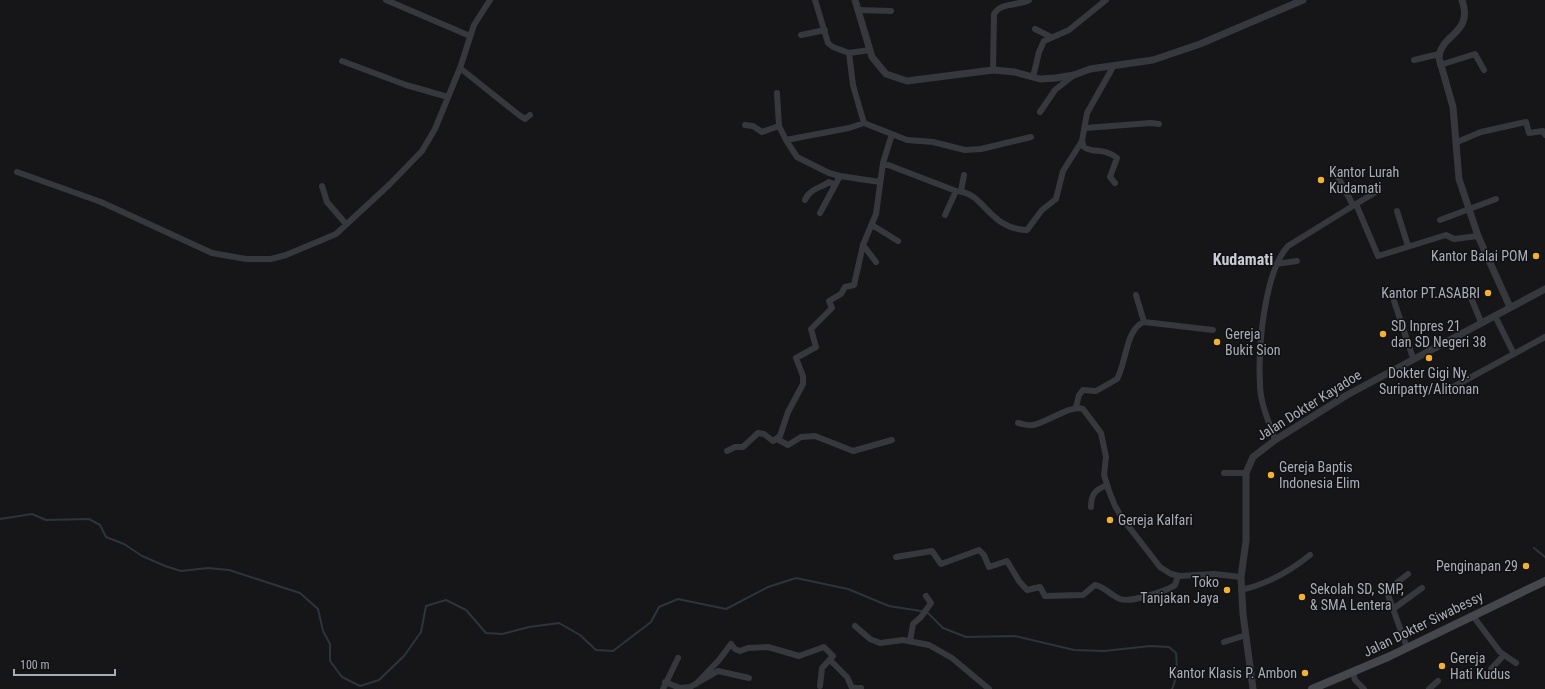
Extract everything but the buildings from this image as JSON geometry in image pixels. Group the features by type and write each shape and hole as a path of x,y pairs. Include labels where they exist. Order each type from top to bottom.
{"main road":[{"name":"Jalan Dokter Siwabessy","path":"1312,689 1407,648 1545,580"}],"street":[{"path":"386,0 470,36"},
{"path":"17,172 100,202 212,253 246,259 280,257 328,238 346,224 390,184 422,151 435,129 460,68 470,36 490,0"},
{"path":"816,0 828,43 832,47 850,53 870,50"},
{"path":"855,0 872,57 882,71 901,80 925,80 993,70 1040,79 1056,78 1074,75 1090,69 1113,67 1153,60 1172,54 1303,0"},
{"path":"993,70 994,14 1003,6 1017,5 1029,0"},
{"path":"1033,77 1042,45 1047,38 1069,30 1106,0"},
{"path":"1414,60 1439,54 1463,23 1465,11 1462,0"},
{"path":"858,10 891,11"},
{"path":"1035,29 1051,37"},
{"path":"801,35 824,30"},
{"path":"850,53 853,85 864,123"},
{"path":"1439,54 1440,65 1452,107 1457,142 1459,179 1478,236 1510,307"},
{"path":"1440,65 1475,54 1484,70"},
{"path":"342,61 406,85 448,97"},
{"path":"883,163 958,191 967,192 974,197 998,222 1020,230 1027,230 1042,210 1056,199 1063,171 1082,141 1087,113 1113,67"},
{"path":"460,68 519,115 526,119 530,114"},
{"path":"1040,112 1055,90 1074,75"},
{"path":"777,93 779,126 797,157 830,173 880,182"},
{"path":"1457,142 1481,132 1526,122 1529,133 1543,131 1545,135"},
{"path":"786,140 849,128 864,123 907,140 933,142 965,150 981,149 1032,137"},
{"path":"1085,128 1151,123 1159,124"},
{"path":"745,125 753,126 762,132 779,126"},
{"path":"777,439 803,384 803,376 796,358 815,348 811,329 832,308 829,300 841,294 845,287 853,286 863,245 876,214 883,163 892,134"},
{"path":"1082,141 1086,149 1105,151 1117,158 1110,177 1115,183"},
{"path":"1333,168 1354,205 1378,256 1446,235 1454,239 1478,236"},
{"path":"945,214 958,191 964,175"},
{"path":"820,213 840,176"},
{"path":"805,200 812,190 823,187 829,182 835,184"},
{"path":"322,186 327,202 346,224"},
{"path":"1275,440 1264,408 1260,384 1265,311 1270,281 1276,264 1281,254 1294,242 1379,190"},
{"path":"1440,220 1496,199"},
{"path":"1397,211 1408,246"},
{"path":"872,225 898,241"},
{"path":"863,245 876,262"},
{"path":"1276,264 1298,261"},
{"name":"Jalan Dokter Kayadoe","path":"1253,689 1241,590 1241,576 1246,541 1246,473 1253,457 1275,440 1347,395 1545,289"},
{"path":"1469,293 1481,322"},
{"path":"1136,295 1144,322"},
{"path":"1394,301 1414,358"},
{"path":"1495,316 1514,354"},
{"path":"1076,407 1078,395 1083,390 1096,391 1117,379 1136,326 1144,322 1213,330"},
{"path":"1452,387 1545,337"},
{"path":"1018,422 1032,425 1076,407 1083,409 1101,433 1106,457 1104,475 1122,518 1160,567 1171,574 1178,576 1190,577 1214,574 1241,576"},
{"path":"727,451 746,445 758,434 764,434 773,441 777,439 788,446 801,437 815,436 853,451 892,440"},
{"path":"1224,473 1246,473"},
{"path":"1091,507 1092,495 1094,492 1107,485"},
{"path":"896,557 932,551 940,564 979,550 984,555 990,567 1007,562 1019,581 1027,590 1040,588 1045,596 1083,595 1095,585 1118,598 1127,600 1167,590 1175,585 1178,576"},
{"path":"1241,590 1260,585 1277,578 1291,570 1310,555"},
{"path":"1407,648 1388,590 1408,574"},
{"path":"1393,609 1422,588"},
{"path":"910,641 913,624 921,617 931,603 926,596"},
{"path":"1473,616 1504,655 1516,663"},
{"path":"855,626 870,639 880,643 910,641 925,643 942,651 986,688"},
{"path":"1224,642 1246,635"},
{"path":"696,684 719,660 731,644 735,649 740,651 748,648 768,647 799,656 824,647 833,654 833,657 820,672 820,686"},
{"path":"1491,669 1504,655"},
{"path":"663,689 678,658"},
{"path":"830,660 847,677 852,688 861,688"},
{"path":"666,682 680,688 690,687 718,671 749,678"},
{"path":"1353,672 1355,680 1364,689"},
{"path":"1429,689 1438,681"}],"waterway":[{"path":"0,519 32,514 46,520 89,519 100,525 106,537 124,544 142,556 165,566 181,571 208,568 229,570 300,593 318,609 323,631 330,644 330,661 342,677 360,686 379,680 404,656 421,632 426,606 446,600 466,610 486,633 502,634 529,627 559,623 580,635 596,650 613,651 651,622 659,607 678,599 726,609 768,587 796,578 848,589 889,606 927,612 943,628 966,637 1015,636 1074,650 1104,651 1150,646 1169,647 1176,653 1176,676 1172,689"},
{"path":"1534,548 1545,557"}],"place":[{"name":"Kantor Lurah Kudamati","path":"1321,180"},
{"name":"Kantor Balai POM","path":"1536,256"},
{"name":"Kantor PT.ASABRI","path":"1488,293"},
{"name":"SD Inpres 21 dan SD Negeri 38","path":"1383,334"},
{"name":"Gereja Bukit Sion","path":"1217,342"},
{"name":"Dokter Gigi Ny. Suripatty/Alitonan","path":"1429,358"},
{"name":"Gereja Baptis Indonesia Elim","path":"1271,475"},
{"name":"Gereja Kalfari","path":"1110,520"},
{"name":"Penginapan 29","path":"1526,566"},
{"name":"Toko Tanjakan Jaya","path":"1227,590"},
{"name":"Sekolah SD, SMP, & SMA Lentera","path":"1302,597"},
{"name":"Gereja Hati Kudus","path":"1442,666"},
{"name":"Kantor Klasis P. Ambon","path":"1305,673"}],"district":[{"name":"Kudamati","path":"1243,259"}]}
